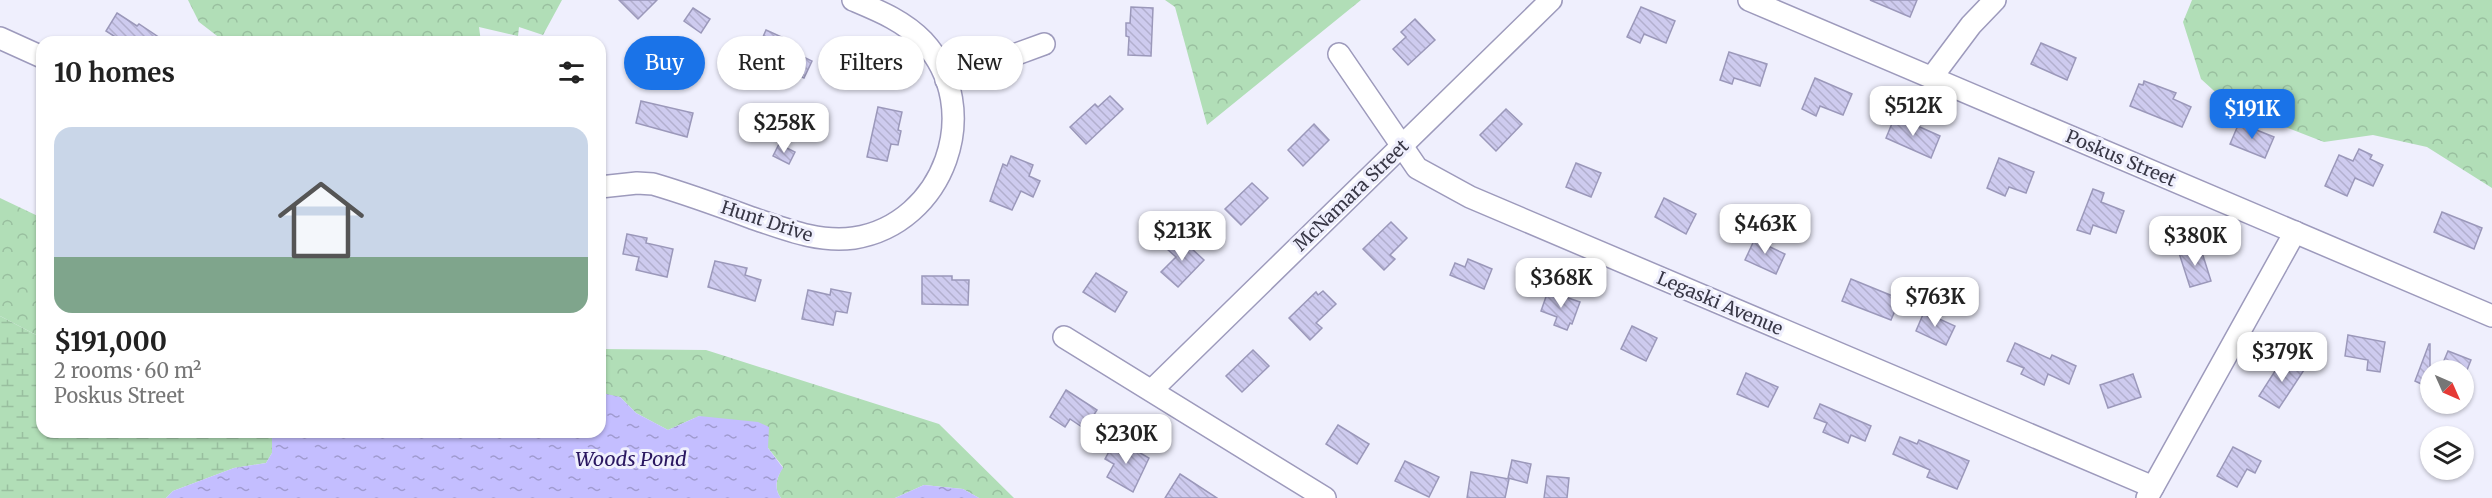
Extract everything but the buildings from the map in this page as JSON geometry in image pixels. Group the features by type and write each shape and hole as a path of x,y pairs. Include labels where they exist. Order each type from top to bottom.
{"street":[{"name":"Hunt Drive","path":"854,0 889,16 913,32 936,60"},
{"name":"McNamara Street","path":"1152,390 1551,0"},
{"name":"Poskus Street","path":"1749,0 2492,316"},
{"path":"1932,77 1971,25 1995,0"},
{"path":"0,38 36,54"},
{"path":"1023,52 1044,44"},
{"name":"Legaski Avenue","path":"1339,54 1417,168 1470,197 2150,493"},
{"name":"Hunt Drive","path":"606,186 653,184 811,237 840,239 869,234 896,222 920,204 938,180 944,167 954,124 948,90"},
{"path":"2150,493 2295,232"},
{"path":"1064,337 1325,498"}],"green space":[{"path":"188,0 562,0 543,35 519,27 518,36 479,27 480,36 217,36 199,22"},
{"path":"1165,0 1361,0 1207,125 1175,7"},
{"path":"2192,0 2492,0 2492,188 2427,147 2373,135 2324,142 2270,121 2223,99 2201,79 2183,22"},
{"path":"0,198 36,215 36,335 0,316"},
{"path":"0,316 36,335 36,438 272,438 272,453 266,463 234,468 173,491 166,498 0,498"},
{"path":"606,349 706,350 939,424 1014,498 979,498 963,489 924,485 895,498 781,498 777,490 777,482 783,467 768,448 699,416 668,430 636,413 620,397 606,395"}],"water":[{"name":"Woods Pond","path":"606,394 620,397 636,413 668,430 699,416 758,422 769,427 768,448 783,468 777,483 777,490 781,498 166,498 173,491 234,468 266,463 272,453 272,438 606,438"},
{"path":"924,485 963,489 979,498 895,498"}]}
